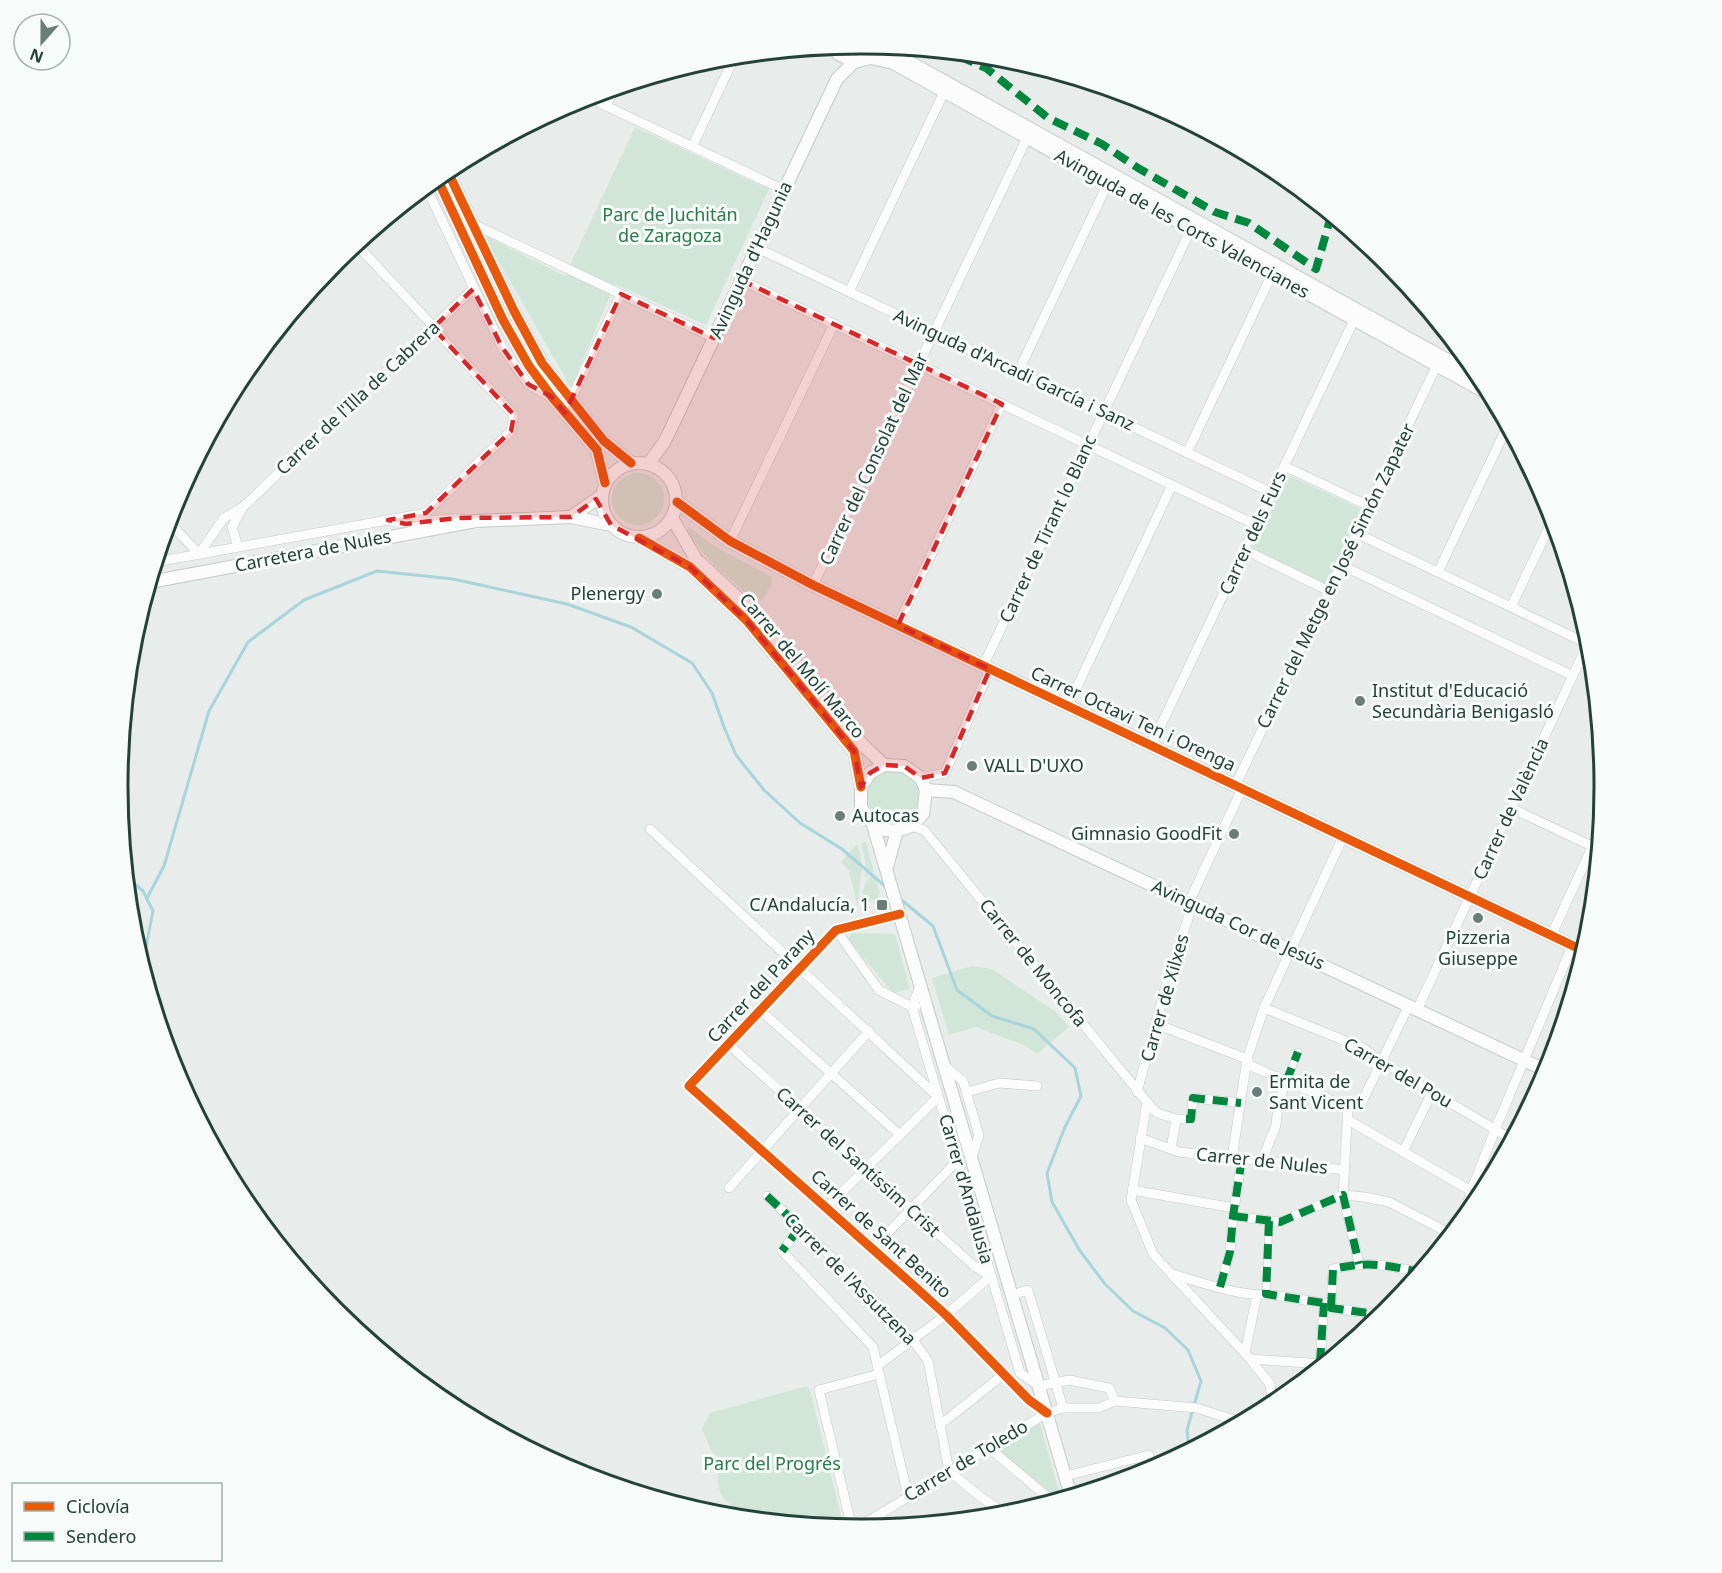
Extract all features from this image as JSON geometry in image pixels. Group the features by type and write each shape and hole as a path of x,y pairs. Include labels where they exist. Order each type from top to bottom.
{"street":[{"path":"844,55 854,62 871,58 873,54"},
{"name":"Avinguda d'Hagunia","path":"837,55 837,79"},
{"name":"Avinguda de les Corts Valencianes","path":"898,56 1461,367"},
{"name":"Avinguda de les Corts Valencianes","path":"871,58 893,63 1474,386"},
{"name":"Avinguda d'Hagunia","path":"649,463 665,441 837,79 854,62"},
{"path":"692,147 730,66"},
{"path":"849,292 944,92"},
{"path":"606,106 609,99"},
{"path":"600,103 784,190"},
{"name":"Carrer del Consolat del Mar","path":"813,585 1027,138"},
{"path":"451,179 514,311 542,363 604,441 631,463"},
{"path":"1018,372 1108,183"},
{"path":"441,186 504,320 529,366 597,450 605,483"},
{"path":"430,195 502,347 528,384 552,397"},
{"path":"473,224 714,338"},
{"name":"Carrer de Tirant lo Blanc","path":"945,773 986,668 1088,445 1191,229"},
{"name":"Avinguda d'Arcadi García i Sanz","path":"757,248 1272,493"},
{"path":"362,251 433,327"},
{"path":"1187,453 1272,274"},
{"name":"Avinguda d'Arcadi García i Sanz","path":"741,280 1256,525"},
{"name":"Carrer de l'Illa de Cabrera","path":"199,554 224,518 243,507 474,289"},
{"path":"572,399 621,294"},
{"name":"Carrer dels Furs","path":"1151,746 1354,320"},
{"path":"730,541 834,324"},
{"name":"Carretera de Nules","path":"164,560 426,513 511,431 514,416 433,327"},
{"name":"Carrer del Metge en José Simón Zapater","path":"1239,787 1356,533 1437,365"},
{"path":"898,625 1002,404"},
{"path":"1438,572 1503,435"},
{"name":"Avinguda d'Hagunia","path":"663,470 665,441"},
{"path":"631,463 649,463 663,470 674,484 677,502 672,518 658,532 639,538 623,534 610,525 603,511 601,496 605,483 616,470 631,463"},
{"path":"1284,466 1369,506"},
{"path":"1068,706 1172,485"},
{"path":"571,517 601,496"},
{"name":"Carrer Octavi Ten i Orenga","path":"677,502 730,541 813,585 1575,948"},
{"name":"Carrer de l'Illa de Cabrera","path":"238,547 232,526 243,507"},
{"name":"Carretera de Nules","path":"158,580 476,521 571,517 610,525"},
{"name":"Carretera de Nules","path":"388,520 406,524 457,518 476,521"},
{"name":"Carrer del Molí Marco","path":"672,518 696,559 754,613 863,745 884,765"},
{"path":"175,529 199,554"},
{"path":"1511,607 1547,531"},
{"path":"1356,533 1577,637"},
{"name":"Carrer del Molí Marco","path":"639,538 690,567 747,621 854,751 861,787"},
{"path":"1245,550 1329,591"},
{"path":"1341,565 1573,676"},
{"name":"Carrer de València","path":"1348,1107 1361,1104 1470,897 1581,658"},
{"path":"911,826 924,830 926,790 921,778 904,766 884,765 870,773 861,787 861,808 873,825 885,830 897,831 911,826 923,814"},
{"path":"921,778 945,773 954,792"},
{"name":"Carrer de Xilxes","path":"1132,1190 1140,1140 1142,1097 1156,1024 1168,978 1191,903 1239,787"},
{"name":"Avinguda Cor de Jesús","path":"926,790 954,792 1538,1067"},
{"path":"1511,808 1591,846"},
{"name":"Carrer d'Andalusia","path":"873,825 1069,1488"},
{"path":"650,829 938,1097 832,1202"},
{"name":"Carrer de Moncofa","path":"924,830 1142,1097 1157,1113 1181,1119"},
{"path":"887,868 897,831"},
{"path":"1220,1287 1230,1252 1240,1103 1247,1059 1264,1008 1343,837"},
{"path":"1551,936 1589,859"},
{"name":"Carrer del Parany","path":"689,1086 836,930 900,914"},
{"name":"Carrer del Parany","path":"836,930 879,990 912,1007"},
{"path":"1348,1120 1471,1191 1524,1060 1572,961"},
{"path":"921,984 912,1007 927,1006"},
{"name":"Carrer d'Andalusia","path":"912,1007 1020,1373 1039,1386"},
{"name":"Carrer del Pou","path":"1264,1008 1363,1048 1382,1062 1505,1135"},
{"path":"760,1010 900,1135"},
{"path":"1156,1024 1247,1059 1251,1066 1348,1107 1343,1196 1359,1263"},
{"path":"729,1188 869,1031"},
{"name":"Carrer del Santíssim Crist","path":"728,1044 974,1266 991,1276"},
{"path":"1262,1161 1276,1125 1278,1105 1298,1052"},
{"name":"Carrer d'Andalusia","path":"945,1066 963,1081 967,1092 979,1135 972,1157"},
{"path":"967,1092 999,1083 1037,1086"},
{"name":"Carrer de Sant Benito","path":"689,1086 946,1315 1029,1400 1047,1413"},
{"path":"1403,1152 1432,1092"},
{"path":"1175,1150 1181,1119 1191,1119 1193,1098 1240,1103"},
{"name":"Carrer de Nules","path":"1140,1140 1175,1150 1345,1170"},
{"path":"878,1243 957,1161"},
{"path":"1271,1394 1270,1384 1248,1356 1153,1254 1131,1200 1132,1190 1280,1222 1343,1196 1364,1197 1389,1202 1443,1230"},
{"name":"Carrer de l'Assutzena","path":"767,1196 913,1340 928,1361 949,1471"},
{"path":"1248,1356 1261,1294 1269,1221"},
{"path":"800,1227 782,1251 873,1347 908,1496"},
{"path":"1322,1355 1333,1269 1359,1263 1411,1270"},
{"path":"1170,1273 1220,1287 1370,1312"},
{"path":"850,1519 819,1390 878,1370 991,1276"},
{"path":"1012,1295 1028,1290 1063,1408"},
{"path":"1027,1345 1043,1340"},
{"path":"1248,1356 1313,1363"},
{"path":"1034,1368 1050,1364"},
{"path":"940,1425 1004,1374"},
{"path":"1039,1386 1069,1380 1109,1388 1114,1401"},
{"path":"1047,1413 1063,1408 1099,1408 1114,1401 1197,1408 1230,1419"},
{"name":"Carrer de Toledo","path":"870,1519 1047,1413"},
{"path":"988,1448 1045,1495"},
{"path":"1065,1476 1149,1455"},
{"path":"949,1471 994,1507"}],"highlighted area":[{"path":"741,280 1002,404 898,625 990,669 945,773 921,778 904,766 884,765 870,773 861,787 854,751 747,621 690,567 611,525 596,499 571,517 457,518 406,524 388,520 426,513 511,431 514,415 433,328 473,289 502,347 528,384 552,397 565,413 621,294 714,338"}],"green space":[{"name":"Parc de Juchitán de Zaragoza","path":"635,127 769,189 706,325 615,284 571,388 484,235 565,276"},
{"path":"633,473 643,473 652,477 660,485 664,499 660,513 652,521 643,525 633,525 624,521 616,513 612,504 612,494 616,485 624,477"},
{"path":"1288,475 1361,509 1326,584 1253,548"},
{"path":"687,526 716,547 772,577 771,585 762,600 755,601 716,566 697,546"},
{"path":"893,770 903,772 911,778 917,786 919,796 917,806 911,814 903,820 893,822 883,820 875,814 869,806 867,796 869,786 875,778 883,772"},
{"path":"866,842 874,872 865,877 865,860 861,843"},
{"path":"857,844 862,867 859,903 857,904 849,871 841,862"},
{"path":"874,873 880,892 877,899 864,903 864,886"},
{"path":"852,933 895,934 910,989 893,993 848,939"},
{"path":"972,966 992,969 1056,1012 1069,1027 1037,1054 1026,1046 976,1027 949,1035 932,978"},
{"name":"Parc del Progrés","path":"807,1386 810,1390 842,1518 765,1513 737,1508 729,1504 719,1490 718,1457 711,1450 702,1429 710,1413"},
{"path":"1040,1423 1059,1492 1052,1494 998,1450"}],"waterway":[{"path":"147,898 164,866 209,711 248,642 304,600 377,571 453,579 567,604 631,627 692,663 712,693 736,755 764,790 800,823 842,849 886,887"},
{"path":"135,884 143,891 153,911 146,945"},
{"path":"898,897 933,926 957,990 992,1016 1034,1029 1075,1068 1081,1096 1065,1127 1047,1173 1052,1202 1080,1251 1105,1284 1133,1311 1165,1328 1188,1350 1201,1381 1187,1430 1188,1441"}],"marked path":[{"path":"975,63 986,68 1048,118 1102,144 1138,168 1215,212 1249,223 1316,269 1329,223"},
{"path":"1286,1082 1298,1052"},
{"path":"1186,1119 1191,1119 1193,1098 1241,1103"},
{"path":"1220,1287 1230,1252 1242,1158"},
{"path":"1233,1216 1280,1222 1343,1195 1359,1264"},
{"path":"767,1196 800,1227 782,1251"},
{"path":"1269,1221 1266,1294 1324,1303 1331,1308 1369,1313"},
{"path":"1331,1308 1333,1269 1357,1265 1377,1265 1411,1270"},
{"path":"1320,1357 1324,1303"}],"cycle path":[{"path":"451,179 514,311 542,363 604,441 631,463"},
{"path":"441,186 503,320 529,366 597,450 605,483"},
{"path":"677,502 730,541 813,585 1575,947"},
{"path":"639,538 690,567 747,621 854,751 861,787"},
{"path":"900,914 836,930 689,1086 946,1315 1029,1400 1047,1413"}],"place":[{"name":"Plenergy","path":"657,594"},
{"name":"Institut d'Educació Secundària Benigasló","path":"1360,701"},
{"name":"VALL D'UXO","path":"972,766"},
{"name":"Autocas","path":"840,816"},
{"name":"Gimnasio GoodFit","path":"1234,834"},
{"name":"C/Andalucía, 1","path":"882,905"},
{"name":"Pizzeria Giuseppe","path":"1478,918"},
{"name":"Ermita de Sant Vicent","path":"1257,1092"}]}
